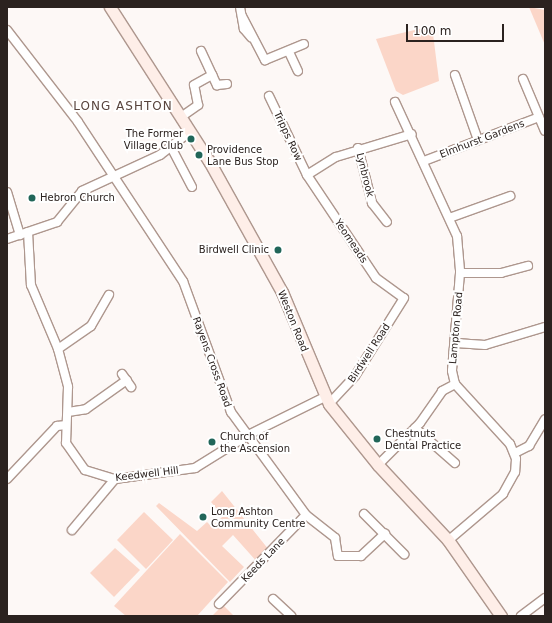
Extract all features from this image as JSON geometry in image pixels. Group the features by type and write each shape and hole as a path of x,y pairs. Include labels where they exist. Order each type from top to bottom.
{"street":[{"name":"Weston Road","path":"110,7 191,131 282,292 327,400 378,465 449,540 502,616"},
{"path":"240,7 244,28 252,38 265,60 289,52 304,44"},
{"name":"Rayens Cross Road","path":"7,30 78,122 183,281 225,400 248,435 306,515 335,538 334,555 361,556 385,534"},
{"path":"201,51 217,85 227,84"},
{"path":"289,52 298,71"},
{"path":"181,117 198,104 194,85 212,75"},
{"path":"454,75 478,140"},
{"path":"523,79 545,131"},
{"name":"Tripps Row","path":"270,96 308,176"},
{"name":"Lampton Road","path":"396,102 452,218 458,236 460,273 456,343 452,371 455,384"},
{"name":"Elmhurst Gardens","path":"424,161 539,117"},
{"path":"7,240 57,222 82,191 112,175 145,164 171,147 191,131"},
{"name":"Lynbrook","path":"308,176 327,161 358,148 412,134"},
{"path":"171,147 192,187"},
{"name":"Lynbrook","path":"358,148 372,203 387,222"},
{"name":"Yeomeads","path":"308,176 376,278 404,298"},
{"path":"7,192 20,235"},
{"path":"452,218 510,196"},
{"name":"Keedwell Hill","path":"28,232 31,285 58,349 68,387 66,444 77,462 96,475 115,479 195,468 248,435 327,400"},
{"path":"460,273 501,273 528,266"},
{"path":"58,349 85,332 102,301 109,295"},
{"name":"Birdwell Road","path":"327,400 351,380 404,298"},
{"path":"456,343 484,345 545,327"},
{"path":"68,412 86,409 127,380"},
{"path":"378,465 415,428 442,391 455,384 515,453 515,472 503,494 449,540"},
{"path":"515,453 529,446 545,418"},
{"path":"9,474 57,426 66,425"},
{"path":"415,428 455,464"},
{"path":"72,530 115,479"},
{"path":"364,514 404,554"},
{"name":"Keeds Lane","path":"218,604 306,515"},
{"path":"521,616 545,598"},
{"path":"273,599 292,616"}],"shaded area":[{"path":"529,7 545,10 545,45"},
{"path":"432,26 439,81 403,95 396,91 376,39"},
{"path":"222,491 269,550 258,563 233,535 222,546 244,567 230,582 156,506 159,503 197,531 207,522 212,527 223,516 211,502"},
{"path":"144,512 173,540 146,569 117,540"},
{"path":"180,534 228,582 197,616 126,616 114,606"},
{"path":"115,548 140,570 114,597 90,573"},
{"path":"223,605 234,616 212,616"}],"place":[{"name":"The Former Village Club","path":"191,139"},
{"name":"Providence Lane Bus Stop","path":"199,155"},
{"name":"Hebron Church","path":"32,198"},
{"name":"Birdwell Clinic","path":"278,250"},
{"name":"Chestnuts Dental Practice","path":"377,439"},
{"name":"Church of the Ascension","path":"212,442"},
{"name":"Long Ashton Community Centre","path":"203,517"}],"district":[{"name":"LONG ASHTON","path":"123,107"}]}
